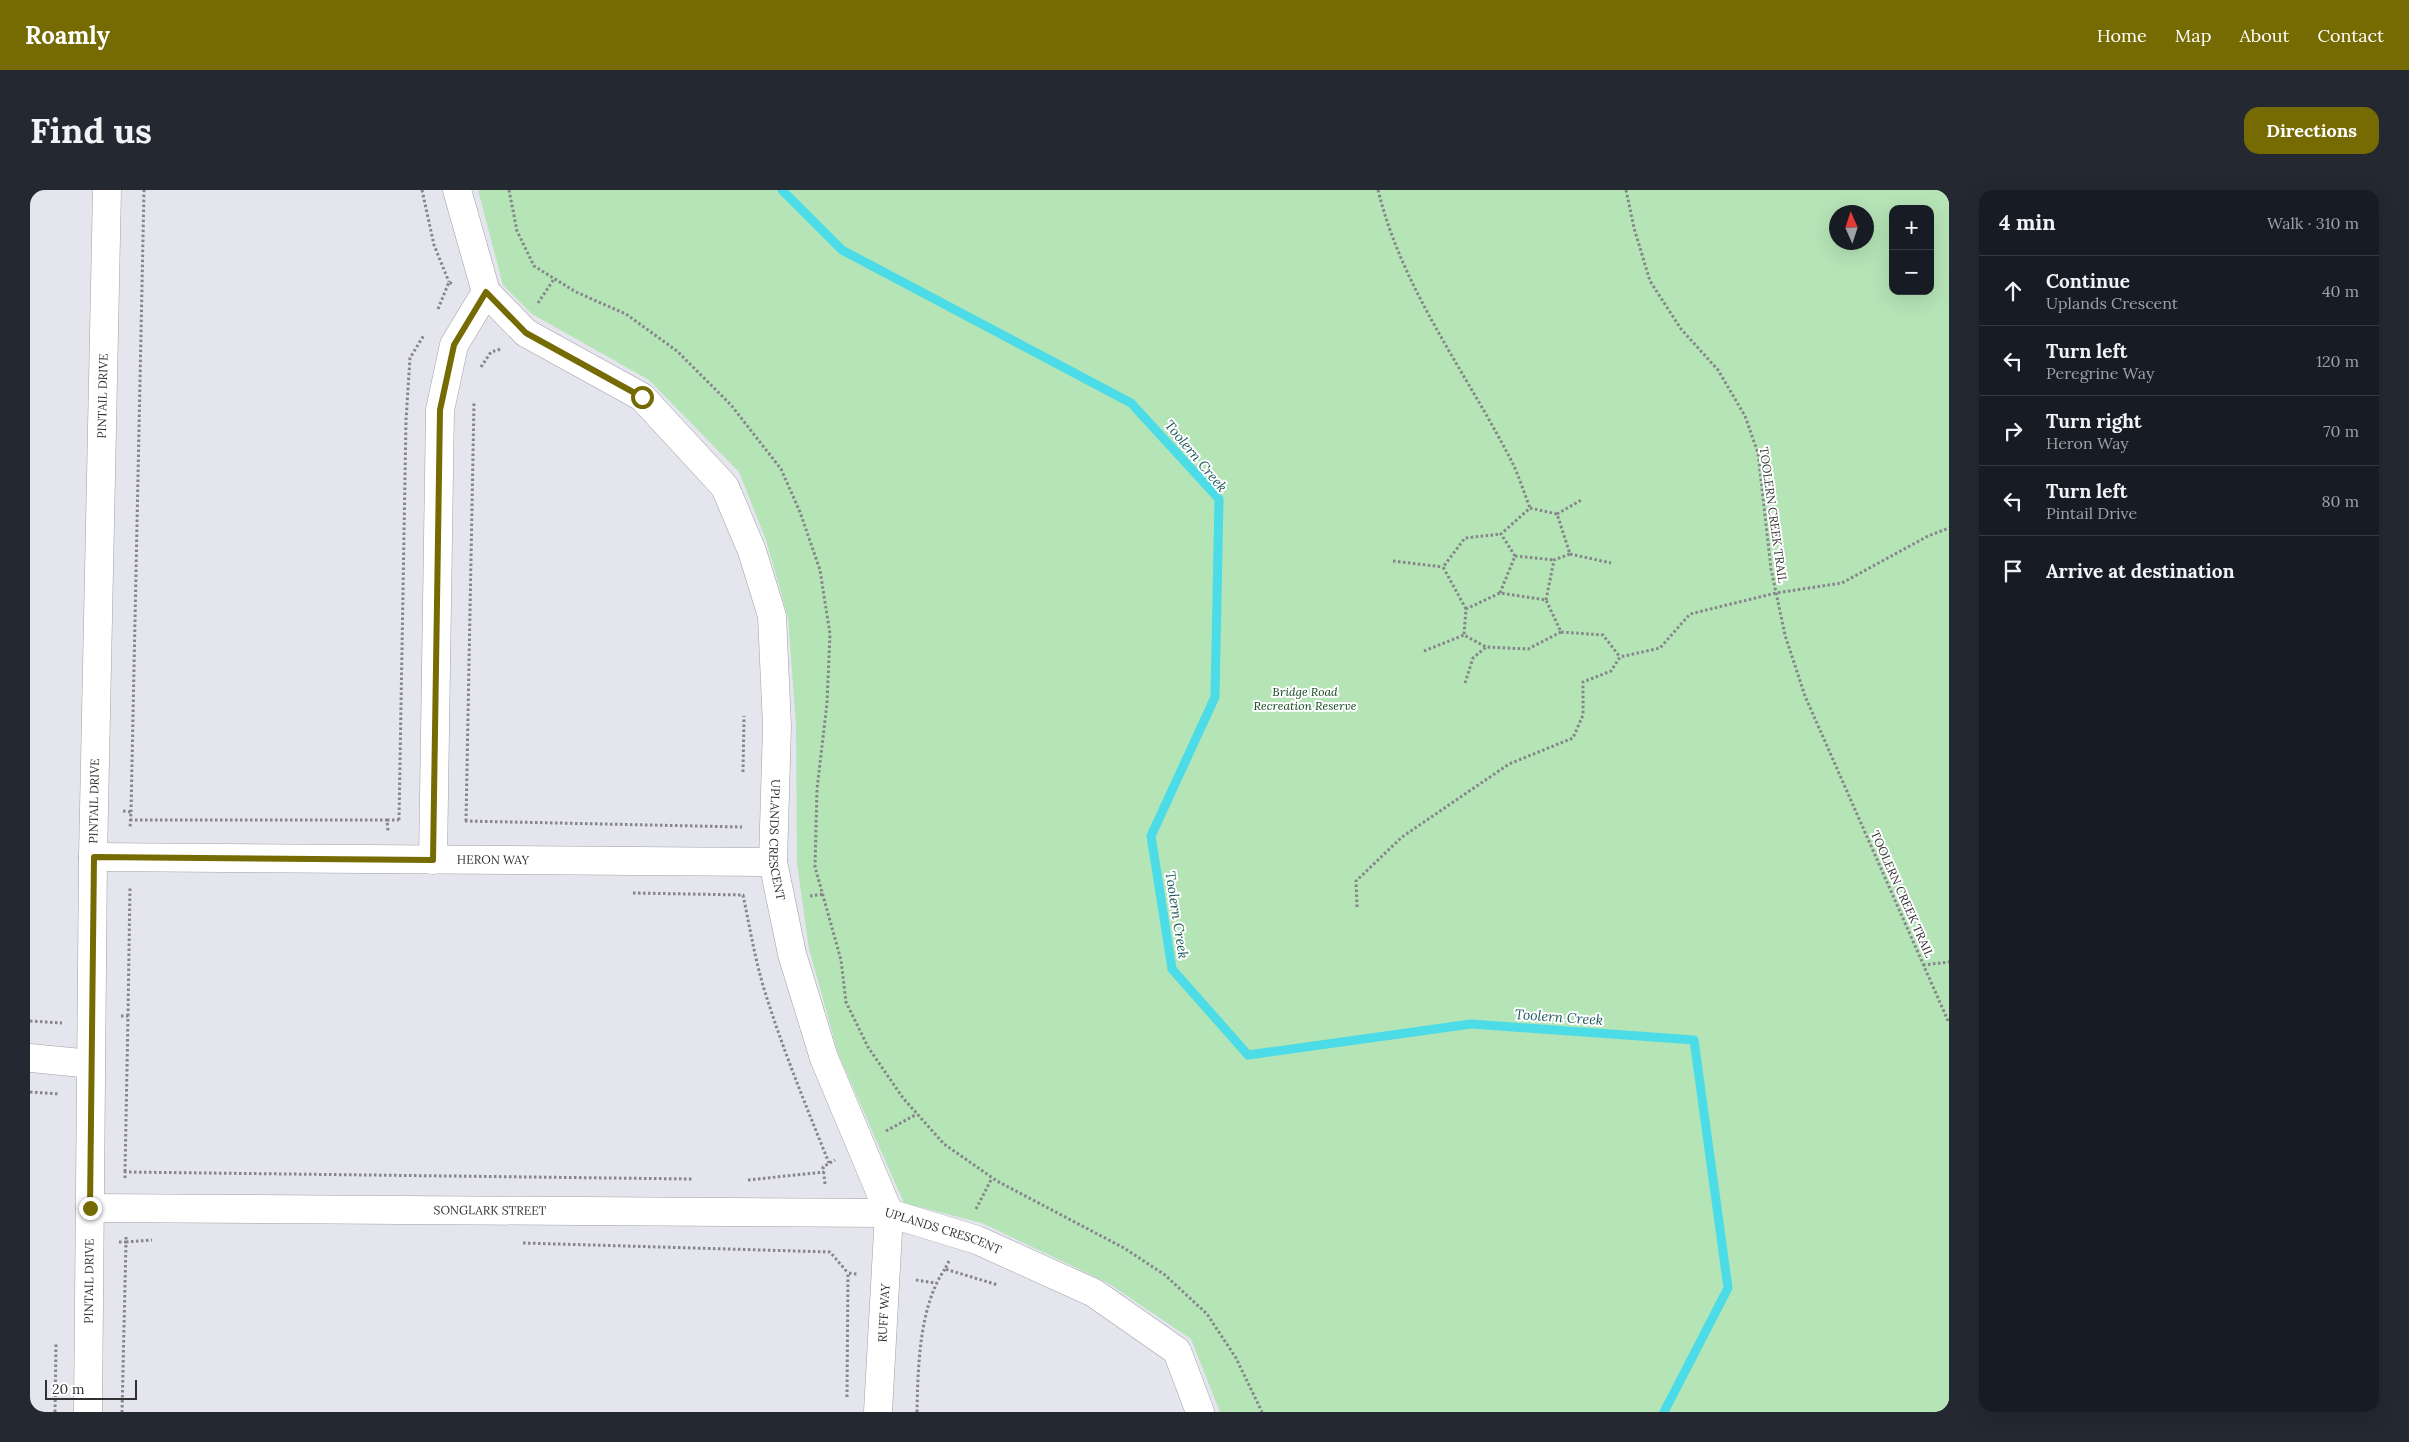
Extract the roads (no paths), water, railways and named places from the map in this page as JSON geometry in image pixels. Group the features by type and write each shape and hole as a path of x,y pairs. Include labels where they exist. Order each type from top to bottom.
{"street":[{"name":"PINTAIL DRIVE","path":"88,1412 94,857 107,190"},
{"name":"UPLANDS CRESCENT","path":"457,190 486,292 526,333 642,397 725,487 752,551 772,616 777,726 773,862 792,954 824,1058 889,1213 977,1240 1094,1293 1177,1351 1200,1412"},
{"path":"433,860 440,410 454,345 486,292"},
{"name":"HERON WAY","path":"94,857 773,862"},
{"path":"30,1058 91,1064"},
{"name":"SONGLARK STREET","path":"90,1208 889,1213"},
{"name":"RUFF WAY","path":"878,1412 889,1213"}],"waterway":[{"name":"Toolern Creek","path":"782,190 842,250 1131,403 1219,499 1215,697 1151,836 1172,969 1248,1055 1471,1024 1694,1040 1728,1288 1664,1412"}],"park label":[{"name":"Bridge Road Recreation Reserve","path":"1305,699"}]}
